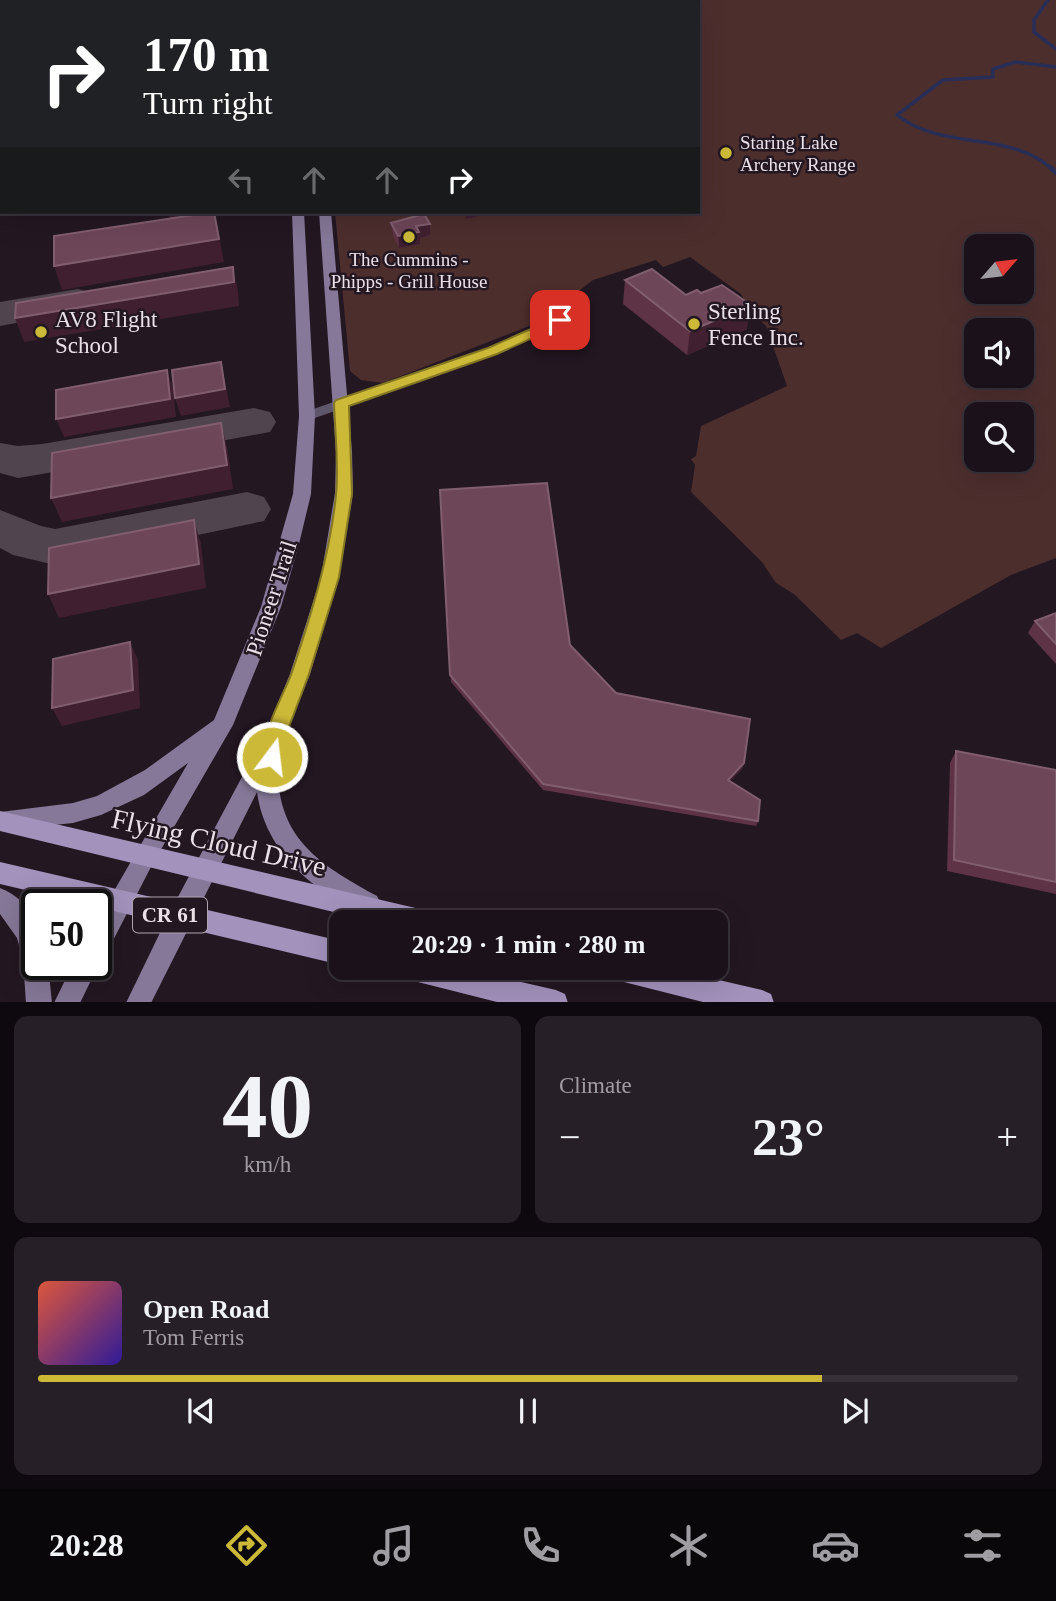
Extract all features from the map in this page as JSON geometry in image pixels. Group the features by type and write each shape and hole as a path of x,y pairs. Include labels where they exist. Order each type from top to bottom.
{"main road":[{"name":"Pioneer Trail","path":"112,918 144,857 222,725 253,654 290,544 302,494 307,415 298,214"},
{"name":"Pioneer Trail","path":"138,1002 179,918 277,732 300,674 330,577 344,494 342,403 326,214"},
{"path":"0,821 82,811 110,802 155,776 222,725"},
{"path":"277,732 266,782 272,810 285,840 299,858 320,877 381,910"},
{"name":"Flying Cloud Drive","path":"0,821 371,910"},
{"name":"CR 61","path":"0,873 121,901 179,918 329,950"},
{"path":"0,899 10,906 24,926 35,950 39,1002"},
{"path":"67,1002 78,980"},
{"path":"460,980 552,1002"},
{"path":"666,980 758,1002"}],"street":[{"path":"307,415 493,351 560,320"}],"shaded area":[{"path":"700,0 1056,0 1056,558 1011,575 881,648 857,633 841,640 794,594 776,583 762,562 691,492 695,465 691,459 696,456 701,426 787,386 766,326 752,313 741,294 690,257 663,267 656,260 593,280 537,323 383,383 361,380 350,371 335,214 700,214"}],"building":[{"path":"214,214 219,239 54,266 54,236"},
{"path":"424,214 430,224 416,226 419,232 398,236 391,223"},
{"path":"233,267 234,282 15,318 16,303"},
{"path":"652,269 686,295 722,285 751,305 690,331 625,280"},
{"path":"221,362 225,389 175,398 172,370"},
{"path":"167,370 170,399 56,419 56,390"},
{"path":"221,423 227,465 51,498 52,453"},
{"path":"547,483 570,645 616,693 750,719 744,763 728,780 760,800 758,821 543,784 450,675 440,490"},
{"path":"194,520 199,564 48,594 49,548"},
{"path":"1056,613 1056,644 1035,621"},
{"path":"130,642 133,690 52,708 53,659"},
{"path":"956,751 1056,770 1056,882 954,860"}],"waterway":[{"path":"1048,0 1034,20 1034,32 1056,49"},
{"path":"1052,169 1035,157 1016,149 934,133 897,115 943,80 993,77 993,69 1016,62 1056,67"},
{"path":"1052,169 1056,173"}],"taxiway":[{"path":"0,314 78,301"},
{"path":"0,458 18,462 42,459 254,422"},
{"path":"0,527 30,542 55,547 247,509"}],"place":[{"name":"Staring Lake Archery Range","path":"726,153"},
{"name":"The Cummins - Phipps - Grill House","path":"409,237"},
{"name":"Sterling Fence Inc.","path":"694,324"},
{"name":"AV8 Flight School","path":"41,332"}],"route":[{"path":"272,757 277,732 300,674 330,577 344,494 342,403 493,351 560,320"}]}
